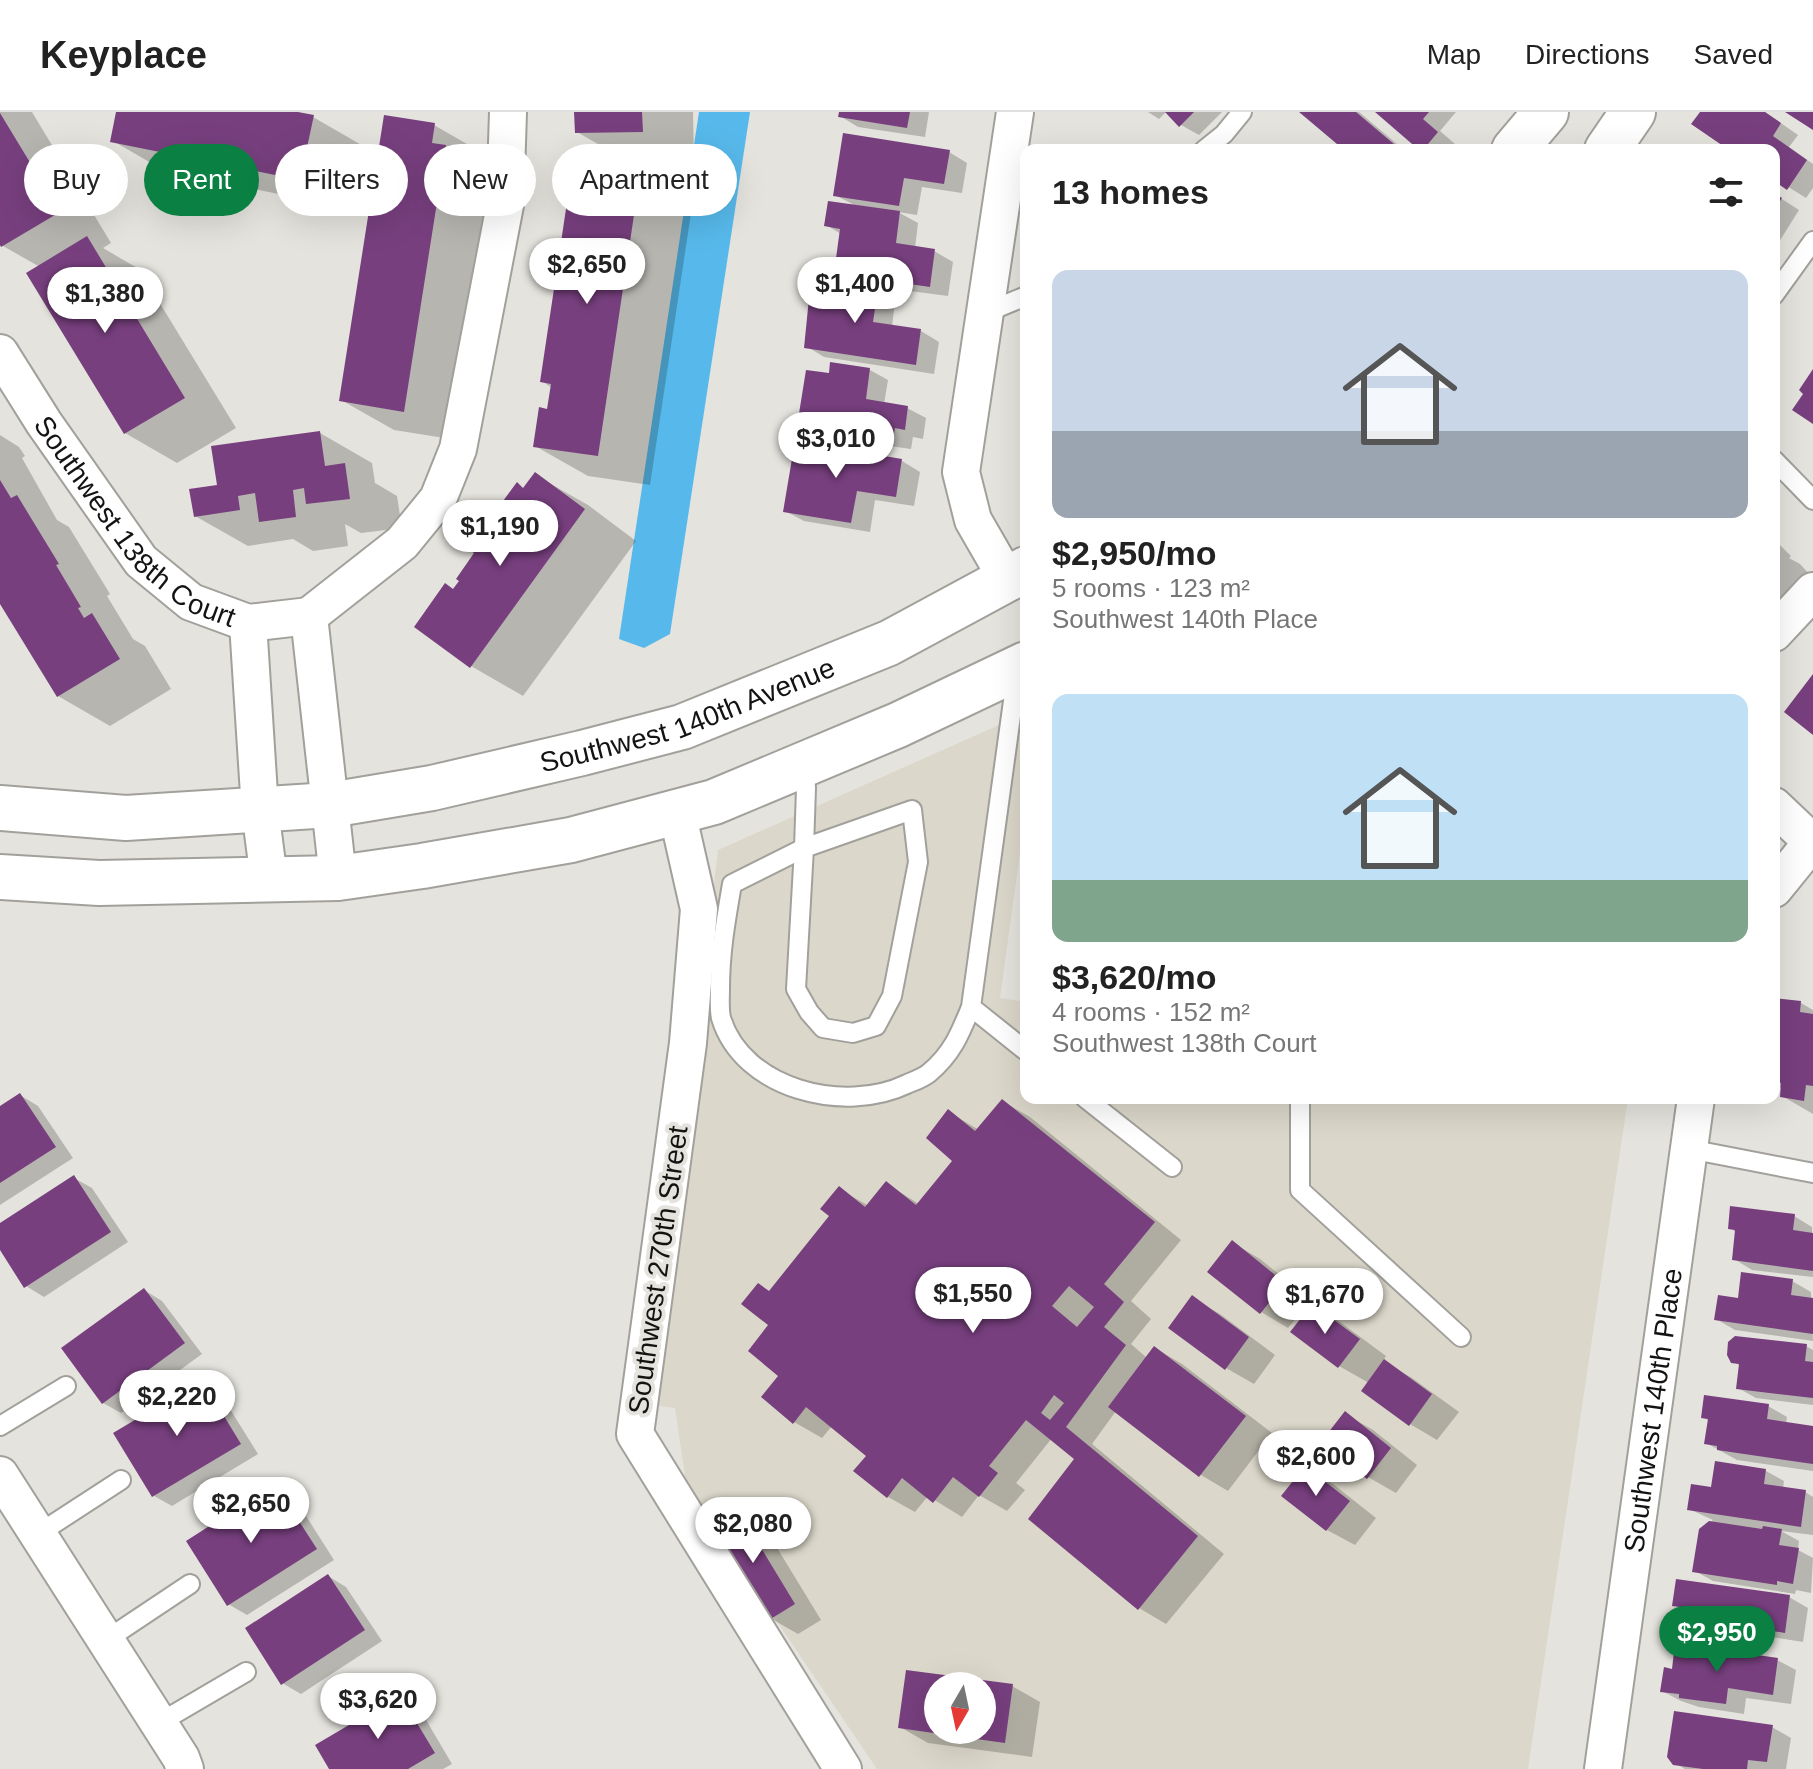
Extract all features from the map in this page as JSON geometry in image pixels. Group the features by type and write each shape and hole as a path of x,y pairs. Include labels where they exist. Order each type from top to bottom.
{"street":[{"path":"338,878 309,616 402,543 438,499 458,449 505,205 508,112"},
{"path":"1015,112 961,472 973,520 1017,574"},
{"path":"1519,144 1546,112"},
{"path":"1611,144 1633,112"},
{"name":"Southwest 138th Court","path":"0,353 44,423 141,561 191,602 248,623 309,616"},
{"name":"Southwest 140th Avenue","path":"0,808 126,818 330,805 432,788 682,727 889,643 1017,574"},
{"path":"1780,627 1813,591"},
{"path":"248,623 260,810 269,879"},
{"path":"0,877 99,883 338,878 571,840 714,802 898,725 1020,668"},
{"name":"Southwest 270th Street","path":"677,812 699,909 688,1043 635,1434 843,1769"},
{"path":"1780,812 1812,842 1780,882"},
{"name":"Southwest 140th Place","path":"1603,1769 1695,1104"},
{"path":"5,1490 38,1534 185,1769"}],"lane":[{"path":"1212,144 1242,112"},
{"path":"1780,287 1813,241"},
{"path":"985,313 1020,298"},
{"path":"1780,466 1813,500"},
{"path":"804,764 804,848 796,989 809,1012 823,1028 853,1033 876,1026 892,996 918,862 912,810 804,848 732,884 720,955 720,1015 731,1043 760,1069 797,1091 845,1098 890,1093 927,1075 958,1041 971,1007 1020,680"},
{"path":"971,1007 1020,1045"},
{"path":"1093,1104 1172,1167"},
{"path":"1300,1104 1300,1190 1461,1337"},
{"path":"1689,1149 1813,1173"},
{"path":"0,1426 66,1386"},
{"path":"38,1534 121,1480"},
{"path":"106,1640 190,1584"},
{"path":"159,1723 246,1672"}],"shaded area":[{"path":"1020,716 1020,853 1000,998 1020,1001 1020,1104 1627,1104 1528,1769 877,1769 687,1489 675,1408 651,1405 718,850"}],"water":[{"path":"699,112 750,112 737,197 737,144 694,144"},
{"path":"683,216 734,216 670,634 644,648 619,639"}],"building":[{"path":"116,112 298,112 314,115 308,144 275,144 275,175 259,172 259,144 144,144 144,149 110,142"},
{"path":"574,112 642,112 643,132 575,133"},
{"path":"839,112 910,112 907,128 838,117"},
{"path":"1165,112 1194,112 1179,127"},
{"path":"1299,112 1356,112 1394,144 1337,144"},
{"path":"1375,112 1429,112 1423,119 1438,132 1428,144 1412,144"},
{"path":"1700,112 1765,112 1781,123 1773,136 1807,160 1787,190 1780,185 1780,144 1720,144 1691,124"},
{"path":"1785,112 1813,112 1813,130"},
{"path":"0,113 24,153 24,216 53,216 0,245"},
{"path":"384,115 435,123 432,143 439,144 424,144 424,216 435,216 404,412 339,401 368,216 408,216 408,144 379,144"},
{"path":"843,133 950,150 944,184 904,178 899,206 833,196"},
{"path":"828,201 900,211 896,243 935,249 930,287 834,273 840,229 824,226"},
{"path":"565,216 634,216 598,456 533,447 539,407 547,409 551,384 540,382"},
{"path":"87,236 185,398 124,434 26,273"},
{"path":"811,278 878,288 873,322 921,329 916,365 804,348"},
{"path":"830,362 870,368 866,399 908,406 905,430 895,428 893,440 797,426 806,370 829,373"},
{"path":"1813,369 1813,424 1792,410 1803,394 1799,390"},
{"path":"320,431 325,466 345,463 350,499 306,504 304,488 293,490 296,517 259,522 255,493 238,496 240,510 194,517 189,489 217,485 211,446"},
{"path":"795,441 902,459 896,497 857,491 851,523 783,512"},
{"path":"535,472 585,509 470,668 414,627 445,583 453,589 459,581 456,579 474,553 468,549 517,482 523,488"},
{"path":"0,480 11,498 17,495 59,564 56,565 81,607 78,608 84,618 92,613 120,659 57,697 0,604"},
{"path":"1813,674 1813,735 1784,712"},
{"path":"1780,999 1801,1001 1800,1012 1813,1014 1813,1086 1806,1085 1804,1101 1780,1097"},
{"path":"20,1093 56,1147 0,1183 0,1106"},
{"path":"1002,1099 1155,1222 1104,1284 1124,1302 1104,1327 1126,1345 1066,1427 1198,1536 1138,1610 1028,1519 1074,1459 1026,1420 989,1466 998,1473 979,1497 953,1477 933,1503 902,1478 887,1498 853,1471 866,1456 806,1407 793,1424 761,1397 778,1376 748,1351 768,1325 741,1304 758,1283 769,1291 829,1216 820,1209 839,1186 865,1207 886,1181 916,1205 952,1161 926,1138 948,1109 975,1131","holes":["1069,1286 1094,1307 1077,1327 1052,1306","1054,1395 1064,1403 1050,1420 1041,1413"]},
{"path":"74,1175 111,1232 24,1288 0,1250 0,1223"},
{"path":"1730,1206 1795,1214 1793,1230 1813,1233 1813,1271 1732,1260 1735,1230 1728,1229"},
{"path":"1232,1240 1285,1283 1260,1314 1207,1272"},
{"path":"1741,1272 1793,1279 1791,1295 1813,1298 1813,1334 1714,1320 1718,1295 1738,1298"},
{"path":"144,1288 185,1343 102,1404 61,1348"},
{"path":"1192,1295 1249,1337 1225,1370 1168,1328"},
{"path":"1312,1304 1360,1339 1338,1368 1290,1332"},
{"path":"1735,1336 1807,1344 1805,1361 1813,1362 1813,1398 1736,1389 1739,1364 1731,1363 1727,1355 1728,1342"},
{"path":"1154,1346 1246,1416 1199,1477 1108,1407"},
{"path":"1384,1359 1432,1394 1409,1426 1361,1391"},
{"path":"202,1380 241,1444 152,1497 113,1433"},
{"path":"1704,1395 1769,1404 1767,1419 1813,1426 1813,1464 1717,1450 1717,1446 1704,1444 1708,1419 1701,1418"},
{"path":"1345,1411 1391,1448 1367,1479 1321,1442"},
{"path":"1715,1461 1766,1469 1764,1484 1806,1490 1801,1527 1687,1510 1691,1484 1711,1487"},
{"path":"1305,1466 1350,1501 1326,1531 1281,1496"},
{"path":"275,1484 317,1549 227,1606 186,1541"},
{"path":"738,1510 795,1604 769,1620 711,1525"},
{"path":"1709,1521 1782,1529 1779,1545 1799,1548 1793,1584 1777,1581 1777,1585 1692,1572 1699,1529"},
{"path":"328,1574 365,1630 281,1685 245,1628"},
{"path":"1676,1579 1790,1595 1785,1633 1742,1626 1740,1644 1688,1636 1688,1633 1677,1631 1680,1607 1672,1606"},
{"path":"1675,1643 1778,1658 1773,1695 1728,1688 1726,1704 1679,1698 1679,1694 1660,1692 1664,1667 1672,1669"},
{"path":"906,1670 924,1672 924,1732 898,1728"},
{"path":"996,1682 1013,1684 1005,1743 996,1742"},
{"path":"400,1695 435,1753 408,1769 329,1769 315,1745"},
{"path":"1674,1711 1773,1725 1767,1762 1748,1760 1747,1769 1673,1765 1667,1757"}]}
